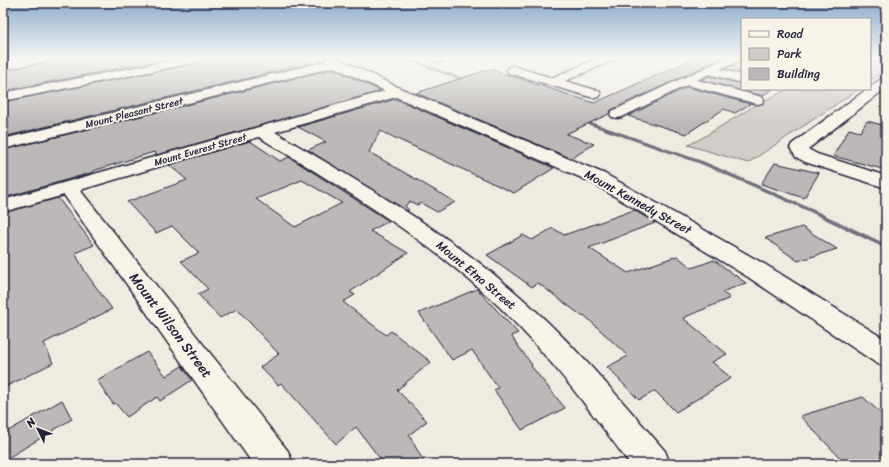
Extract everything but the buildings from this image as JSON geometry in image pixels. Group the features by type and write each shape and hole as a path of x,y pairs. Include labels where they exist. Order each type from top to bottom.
{"street":[{"path":"3,98 94,80"},
{"name":"Mount Pleasant Street","path":"3,144 258,80"},
{"name":"Mount Kennedy Street","path":"372,80 598,178 757,271 886,355"},
{"path":"546,80 594,94"},
{"path":"553,82 558,80"},
{"path":"617,114 686,81 757,100"},
{"path":"886,82 798,148 811,158 886,182"},
{"path":"670,88 705,99"},
{"name":"Mount Everest Street","path":"3,206 397,92"},
{"name":"Mount Etna Street","path":"261,131 425,232 500,292 560,350 652,464"},
{"name":"Mount Wilson Street","path":"68,187 275,464"}],"green space":[{"path":"786,90 858,90 748,163 688,145 754,106"}],"waterway":[{"path":"580,120 703,163 810,210 886,247"}]}
